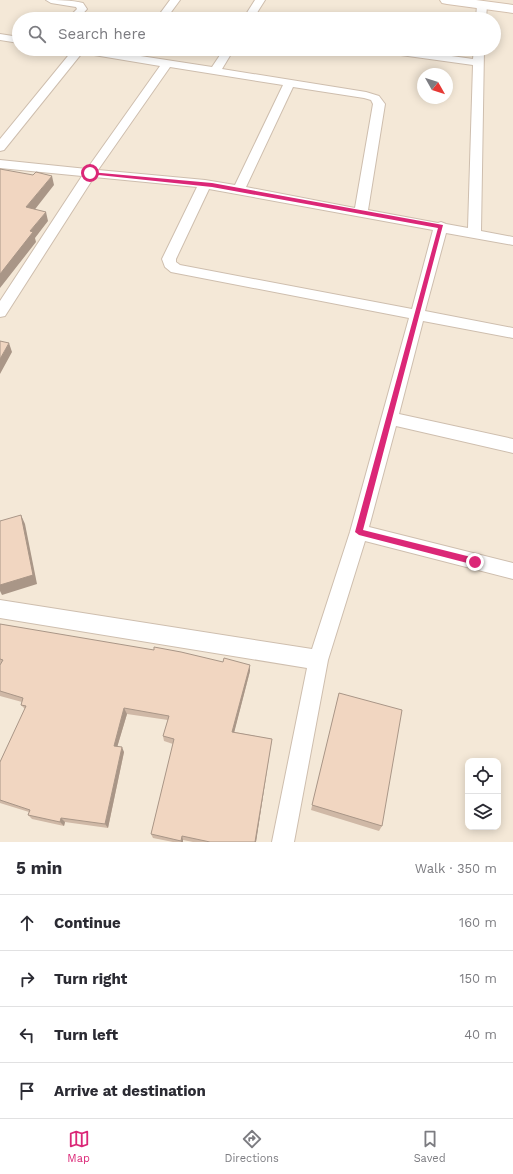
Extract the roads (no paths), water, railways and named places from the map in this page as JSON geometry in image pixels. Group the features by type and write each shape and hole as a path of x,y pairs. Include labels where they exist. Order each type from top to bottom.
{"main road":[{"path":"447,0 513,9"}],"street":[{"path":"51,0 80,5 82,9 79,12"},
{"path":"166,12 175,0"},
{"path":"252,12 260,0"},
{"path":"482,5 482,12"},
{"path":"1,39 12,40"},
{"path":"0,147 72,56"},
{"path":"119,56 366,95 375,98 379,104 361,212"},
{"path":"215,71 225,56"},
{"path":"428,56 478,63"},
{"path":"474,232 478,56"},
{"path":"0,312 90,173 167,64"},
{"path":"239,190 289,83"},
{"path":"0,164 205,184 513,240"},
{"path":"205,184 169,259 170,264 176,269 513,333"},
{"path":"283,842 318,660 359,532 441,226"},
{"path":"390,418 513,446"},
{"path":"359,532 513,570"},
{"path":"0,609 318,660"}]}
